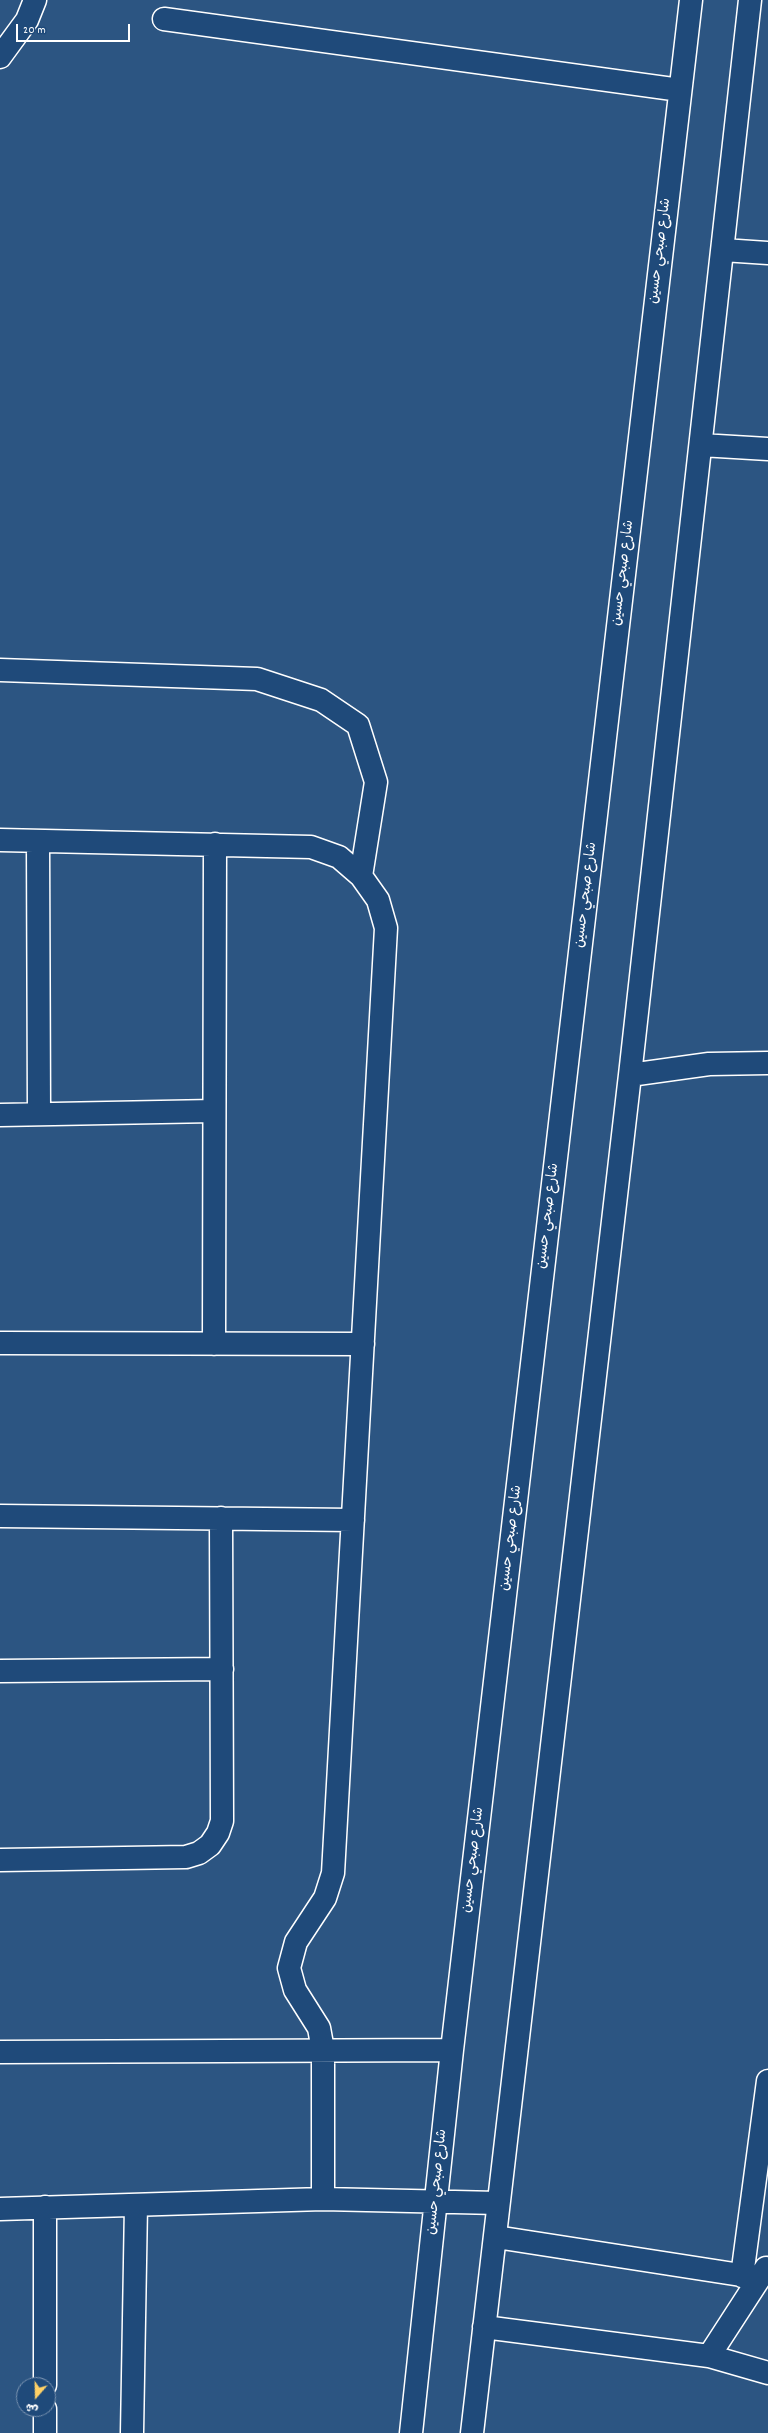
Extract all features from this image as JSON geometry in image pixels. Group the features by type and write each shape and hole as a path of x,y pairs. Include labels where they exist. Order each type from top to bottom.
{"street":[{"path":"0,57 27,20 35,0"},
{"name":"شارع صبحي حسين","path":"410,2433 452,2050 691,0"},
{"path":"472,2433 630,1075 750,0"},
{"path":"164,19 680,90"},
{"path":"723,250 768,253"},
{"path":"701,445 768,449"},
{"path":"0,670 257,679 321,700 358,726 376,782 361,876"},
{"path":"0,840 311,847 338,857 361,876 378,900 386,928 333,1873 324,1898 296,1942 289,1968 295,1990 319,2028 323,2050 323,2199"},
{"path":"38,841 38,1114"},
{"path":"214,1344 215,844"},
{"path":"630,1075 709,1064 768,1063"},
{"path":"0,1115 214,1110"},
{"path":"0,1344 363,1344"},
{"path":"0,1516 353,1520"},
{"path":"0,1860 186,1857 199,1853 210,1845 218,1833 222,1821 221,1518"},
{"path":"0,1671 222,1669"},
{"path":"0,2052 452,2050"},
{"path":"708,2356 757,2273 768,2081"},
{"path":"0,2208 323,2199 498,2203"},
{"path":"132,2433 136,2205"},
{"path":"45,2207 45,2377"},
{"path":"496,2237 757,2273"},
{"path":"484,2327 708,2356 768,2373"},
{"path":"45,2417 45,2433"}]}
